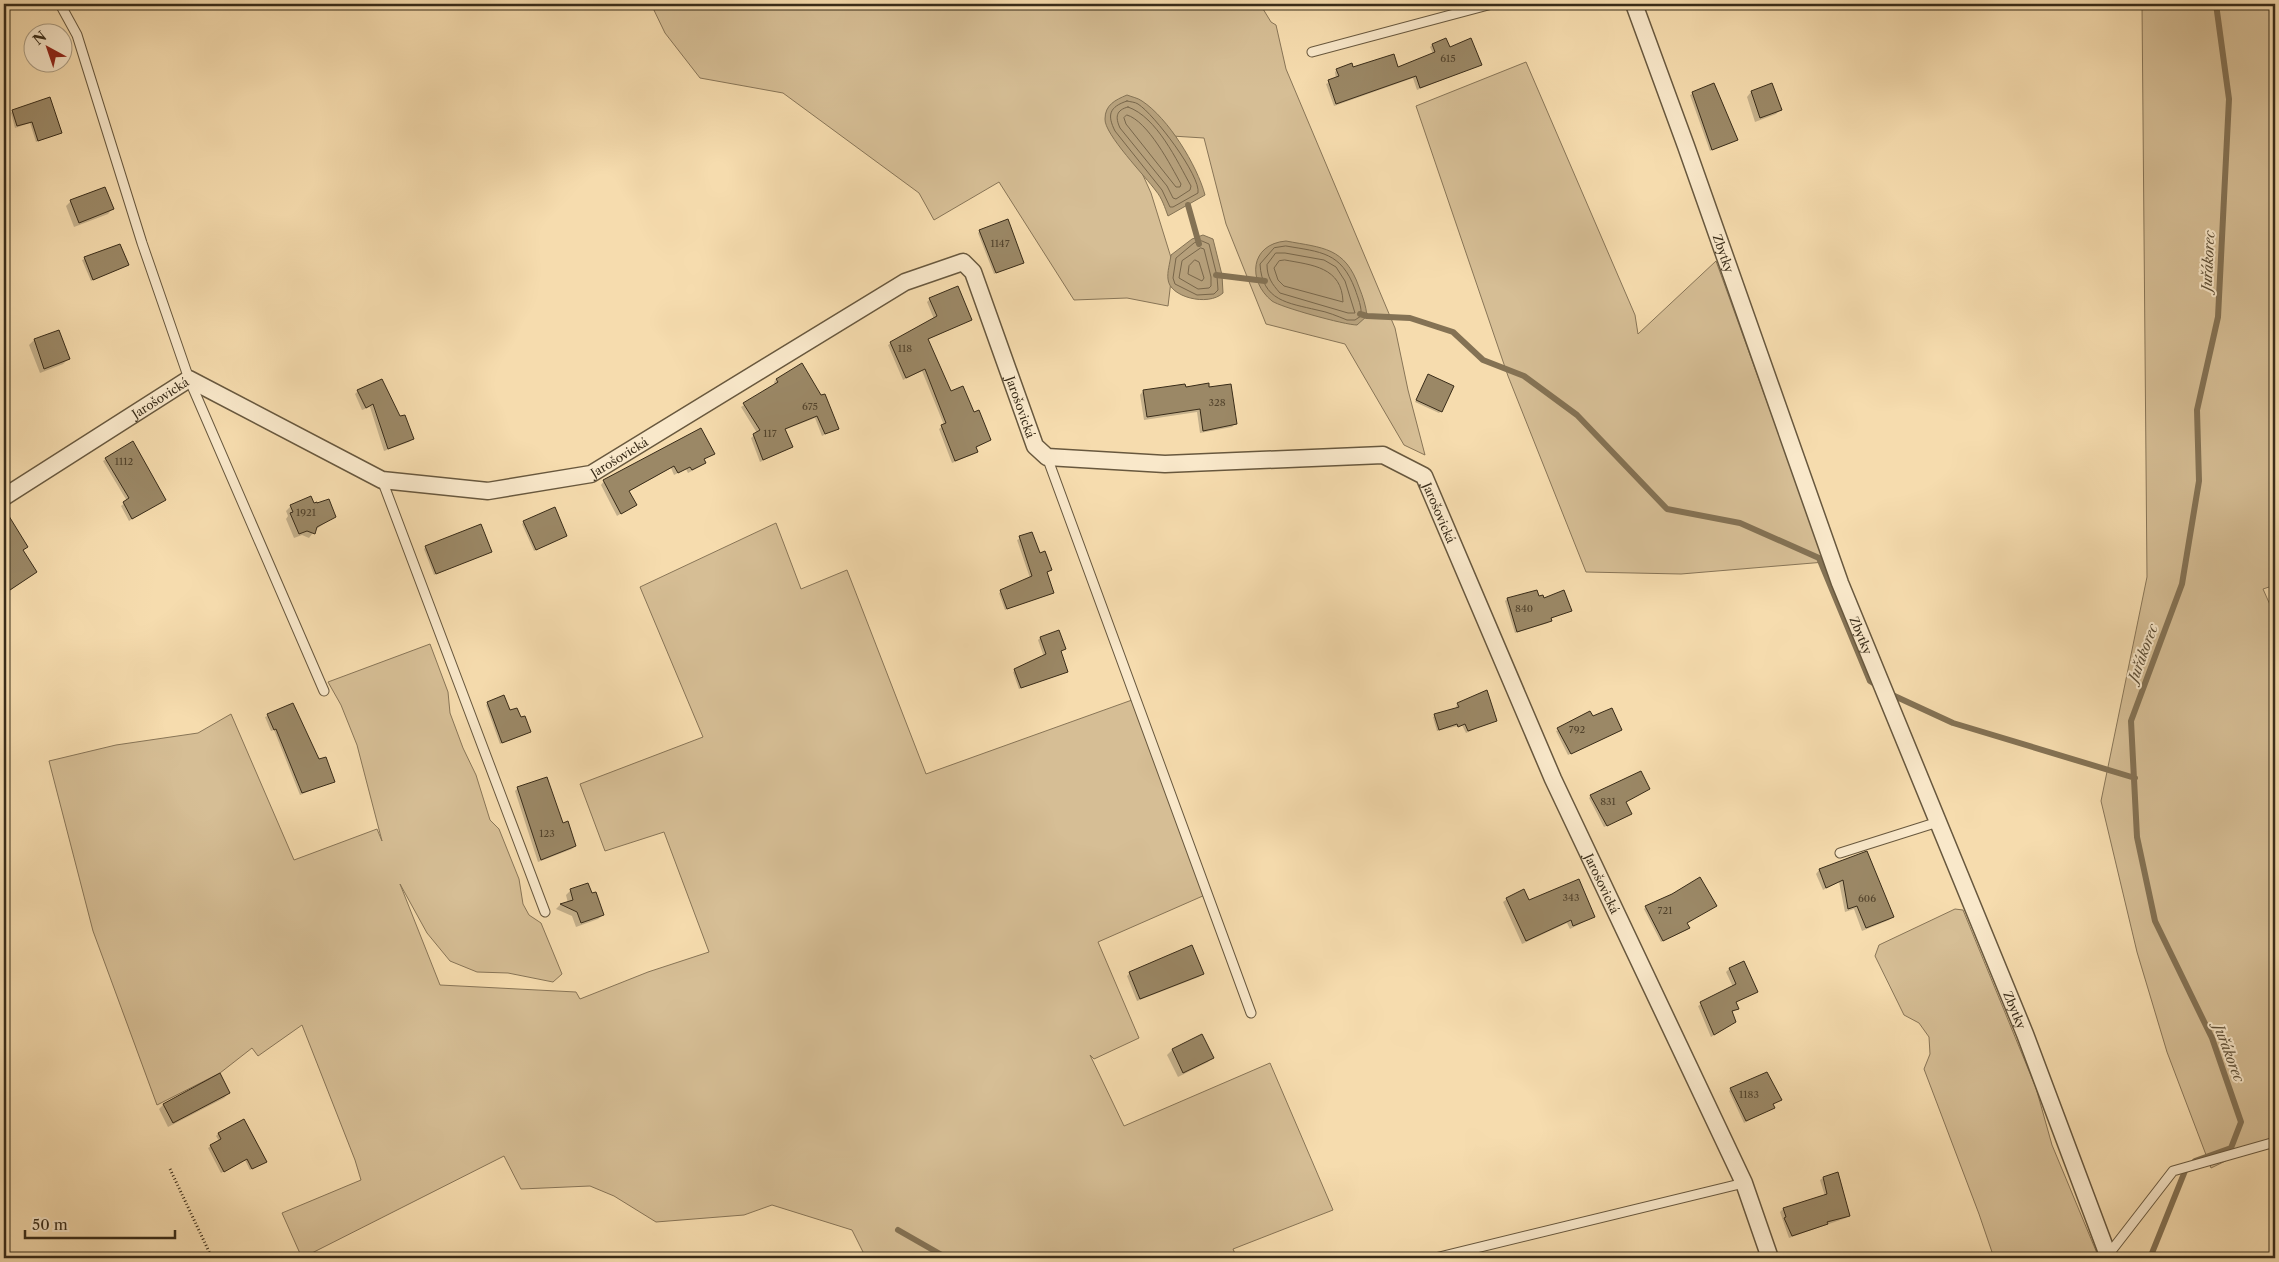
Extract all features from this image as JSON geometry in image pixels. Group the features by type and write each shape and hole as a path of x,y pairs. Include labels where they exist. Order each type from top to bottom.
{"street":[{"name":"Zbytky","path":"1634,4 1840,583 2025,1034 2108,1257"},
{"name":"Jarošovická","path":"4,497 190,380 382,480 488,491 591,474 905,282 962,262 973,272 1035,446 1047,457 1165,464 1383,455 1424,476 1552,779 1744,1183 1770,1258"}],"lane":[{"path":"60,4 77,35 142,243 190,380 324,691"},
{"path":"1312,52 1492,4"},
{"path":"1047,457 1251,1013"},
{"path":"382,480 545,912"},
{"path":"1840,853 1938,822"},
{"path":"2108,1257 2173,1171 2275,1142"},
{"path":"1435,1258 1744,1183"}],"path":[{"path":"170,1169 212,1258"}],"shaded area":[{"path":"651,4 1260,4 1271,22 1276,25 1286,69 1395,328 1408,390 1425,455 1404,445 1345,344 1266,324 1226,224 1204,138 1124,133 1151,193 1173,264 1168,306 1127,298 1074,300 999,182 934,220 919,193 783,93 700,78 665,33"},
{"path":"2142,4 2275,4 2275,585 2263,589 2275,616 2275,1137 2211,1168 2167,1052 2137,952 2101,801 2147,577"},
{"path":"1526,62 1635,315 1638,334 1716,261 1825,562 1681,574 1586,572 1508,376 1416,106"},
{"path":"776,523 801,589 847,570 926,774 1132,700 1205,895 1098,942 1139,1038 1094,1059 1090,1055 1124,1126 1270,1063 1333,1210 1233,1249 1237,1258 866,1258 852,1230 772,1205 744,1215 656,1222 614,1196 590,1186 521,1189 504,1156 302,1258 282,1213 361,1180 355,1160 302,1025 258,1056 252,1048 220,1073 157,1105 93,931 49,761 116,745 198,733 231,714 294,860 377,829 382,841 357,745 341,705 328,682 430,644 448,692 450,713 463,748 476,775 490,820 499,829 519,879 523,904 529,915 541,923 562,974 553,982 508,973 477,972 450,961 427,933 400,884 440,985 576,992 580,999 648,972 709,952 664,832 605,851 580,784 703,737 640,587"},
{"path":"1955,909 1963,910 2036,1088 2052,1145 2099,1258 1994,1258 1924,1069 1930,1054 1929,1037 1919,1023 1904,1015 1875,956 1879,945"}],"water":[{"path":"1127,95 1142,101 1162,119 1180,143 1201,183 1205,195 1168,216 1158,194 1118,145 1106,126 1105,114 1109,107 1115,101"},
{"path":"1203,235 1213,239 1222,275 1223,293 1208,299 1190,298 1175,291 1170,285 1168,273 1171,255 1192,239"},
{"path":"1286,241 1322,248 1340,257 1353,274 1363,298 1367,316 1357,325 1350,324 1299,311 1272,301 1259,284 1256,265 1259,256 1265,249"}],"building":[{"path":"1446,38 1450,47 1471,38 1482,65 1420,88 1416,76 1336,104 1328,80 1339,76 1336,69 1352,63 1353,67 1394,54 1398,67 1435,52 1432,44"},
{"path":"1714,83 1738,140 1712,150 1692,92"},
{"path":"1772,83 1782,110 1760,118 1751,91"},
{"path":"50,97 62,133 38,141 32,122 17,126 12,110"},
{"path":"105,187 114,209 79,223 70,200"},
{"path":"1008,219 1024,263 996,273 979,230"},
{"path":"120,244 129,265 93,280 84,257"},
{"path":"958,286 972,320 928,339 951,391 963,386 974,412 979,410 991,440 976,447 978,452 955,461 941,425 946,423 925,369 906,378 890,342 937,316 929,298"},
{"path":"59,330 70,359 44,369 34,339"},
{"path":"802,363 821,395 825,394 839,429 825,434 817,416 785,429 793,447 763,460 753,434 760,430 743,403 778,382 776,379"},
{"path":"1428,374 1454,386 1442,412 1416,400"},
{"path":"382,379 400,416 405,415 414,439 388,449 373,404 366,408 357,390"},
{"path":"1209,383 1209,387 1231,384 1237,424 1203,431 1200,409 1147,417 1143,390 1185,384 1186,387"},
{"path":"701,428 715,454 704,459 706,463 692,470 690,467 678,473 674,466 629,491 637,505 621,514 603,480"},
{"path":"133,441 166,500 132,519 123,502 129,498 105,458"},
{"path":"311,496 314,503 329,499 336,517 317,527 315,534 307,531 299,534 290,513 293,512 290,505"},
{"path":"555,507 567,536 536,550 523,521"},
{"path":"4,508 28,547 23,550 37,572 4,594"},
{"path":"481,524 492,552 436,574 425,546"},
{"path":"1032,532 1040,553 1045,551 1052,570 1047,572 1054,593 1007,609 1000,590 1032,576 1019,536"},
{"path":"1537,590 1539,596 1543,595 1544,598 1564,590 1572,611 1551,618 1552,621 1517,632 1507,598"},
{"path":"1059,630 1066,649 1061,651 1068,672 1021,688 1014,669 1046,654 1040,637"},
{"path":"1487,690 1497,721 1468,731 1465,724 1458,727 1457,724 1439,730 1434,714 1459,707 1457,703"},
{"path":"504,695 510,710 517,708 521,717 525,716 531,732 502,743 487,702"},
{"path":"293,703 319,759 326,757 335,782 302,793 276,729 274,730 267,714"},
{"path":"1612,708 1622,730 1571,754 1557,728 1590,711 1593,716"},
{"path":"1641,771 1650,789 1626,802 1632,814 1607,826 1590,795"},
{"path":"547,777 563,823 568,821 576,846 541,860 517,787"},
{"path":"1867,851 1894,917 1866,928 1857,906 1848,909 1843,880 1826,888 1819,869"},
{"path":"1700,877 1717,906 1687,923 1690,928 1663,941 1645,906 1672,894"},
{"path":"1579,879 1595,917 1573,926 1571,920 1526,941 1506,898 1524,889 1529,900"},
{"path":"588,883 592,893 596,892 604,915 581,923 577,912 560,904 573,900 570,889"},
{"path":"1192,945 1204,974 1140,999 1129,972"},
{"path":"1744,961 1758,992 1736,1002 1739,1009 1732,1011 1736,1022 1714,1035 1700,1002 1736,984 1729,968"},
{"path":"1202,1034 1214,1058 1183,1073 1172,1049"},
{"path":"1767,1072 1782,1100 1773,1104 1775,1108 1746,1121 1730,1088"},
{"path":"220,1073 230,1093 173,1123 163,1104"},
{"path":"244,1119 267,1162 252,1169 247,1159 224,1172 210,1145 221,1139 218,1133"},
{"path":"1838,1172 1850,1216 1827,1222 1828,1224 1792,1236 1784,1218 1786,1217 1783,1208 1827,1194 1823,1177"}],"waterway":[{"name":"Juřákorec","path":"2195,1161 2231,1148 2241,1122 2212,1038 2155,921 2137,837 2131,721 2182,584 2199,481 2197,410 2218,317 2229,99 2216,4"},
{"path":"1188,205 1199,244"},
{"path":"1216,275 1265,281"},
{"path":"1360,314 1410,318 1453,332 1483,360 1524,376 1577,415 1667,509 1740,523 1819,558 1870,681 1878,686"},
{"path":"1888,693 1953,723 2135,778"},
{"name":"Juřákorec","path":"2150,1258 2187,1166"},
{"path":"898,1230 947,1258"}]}
